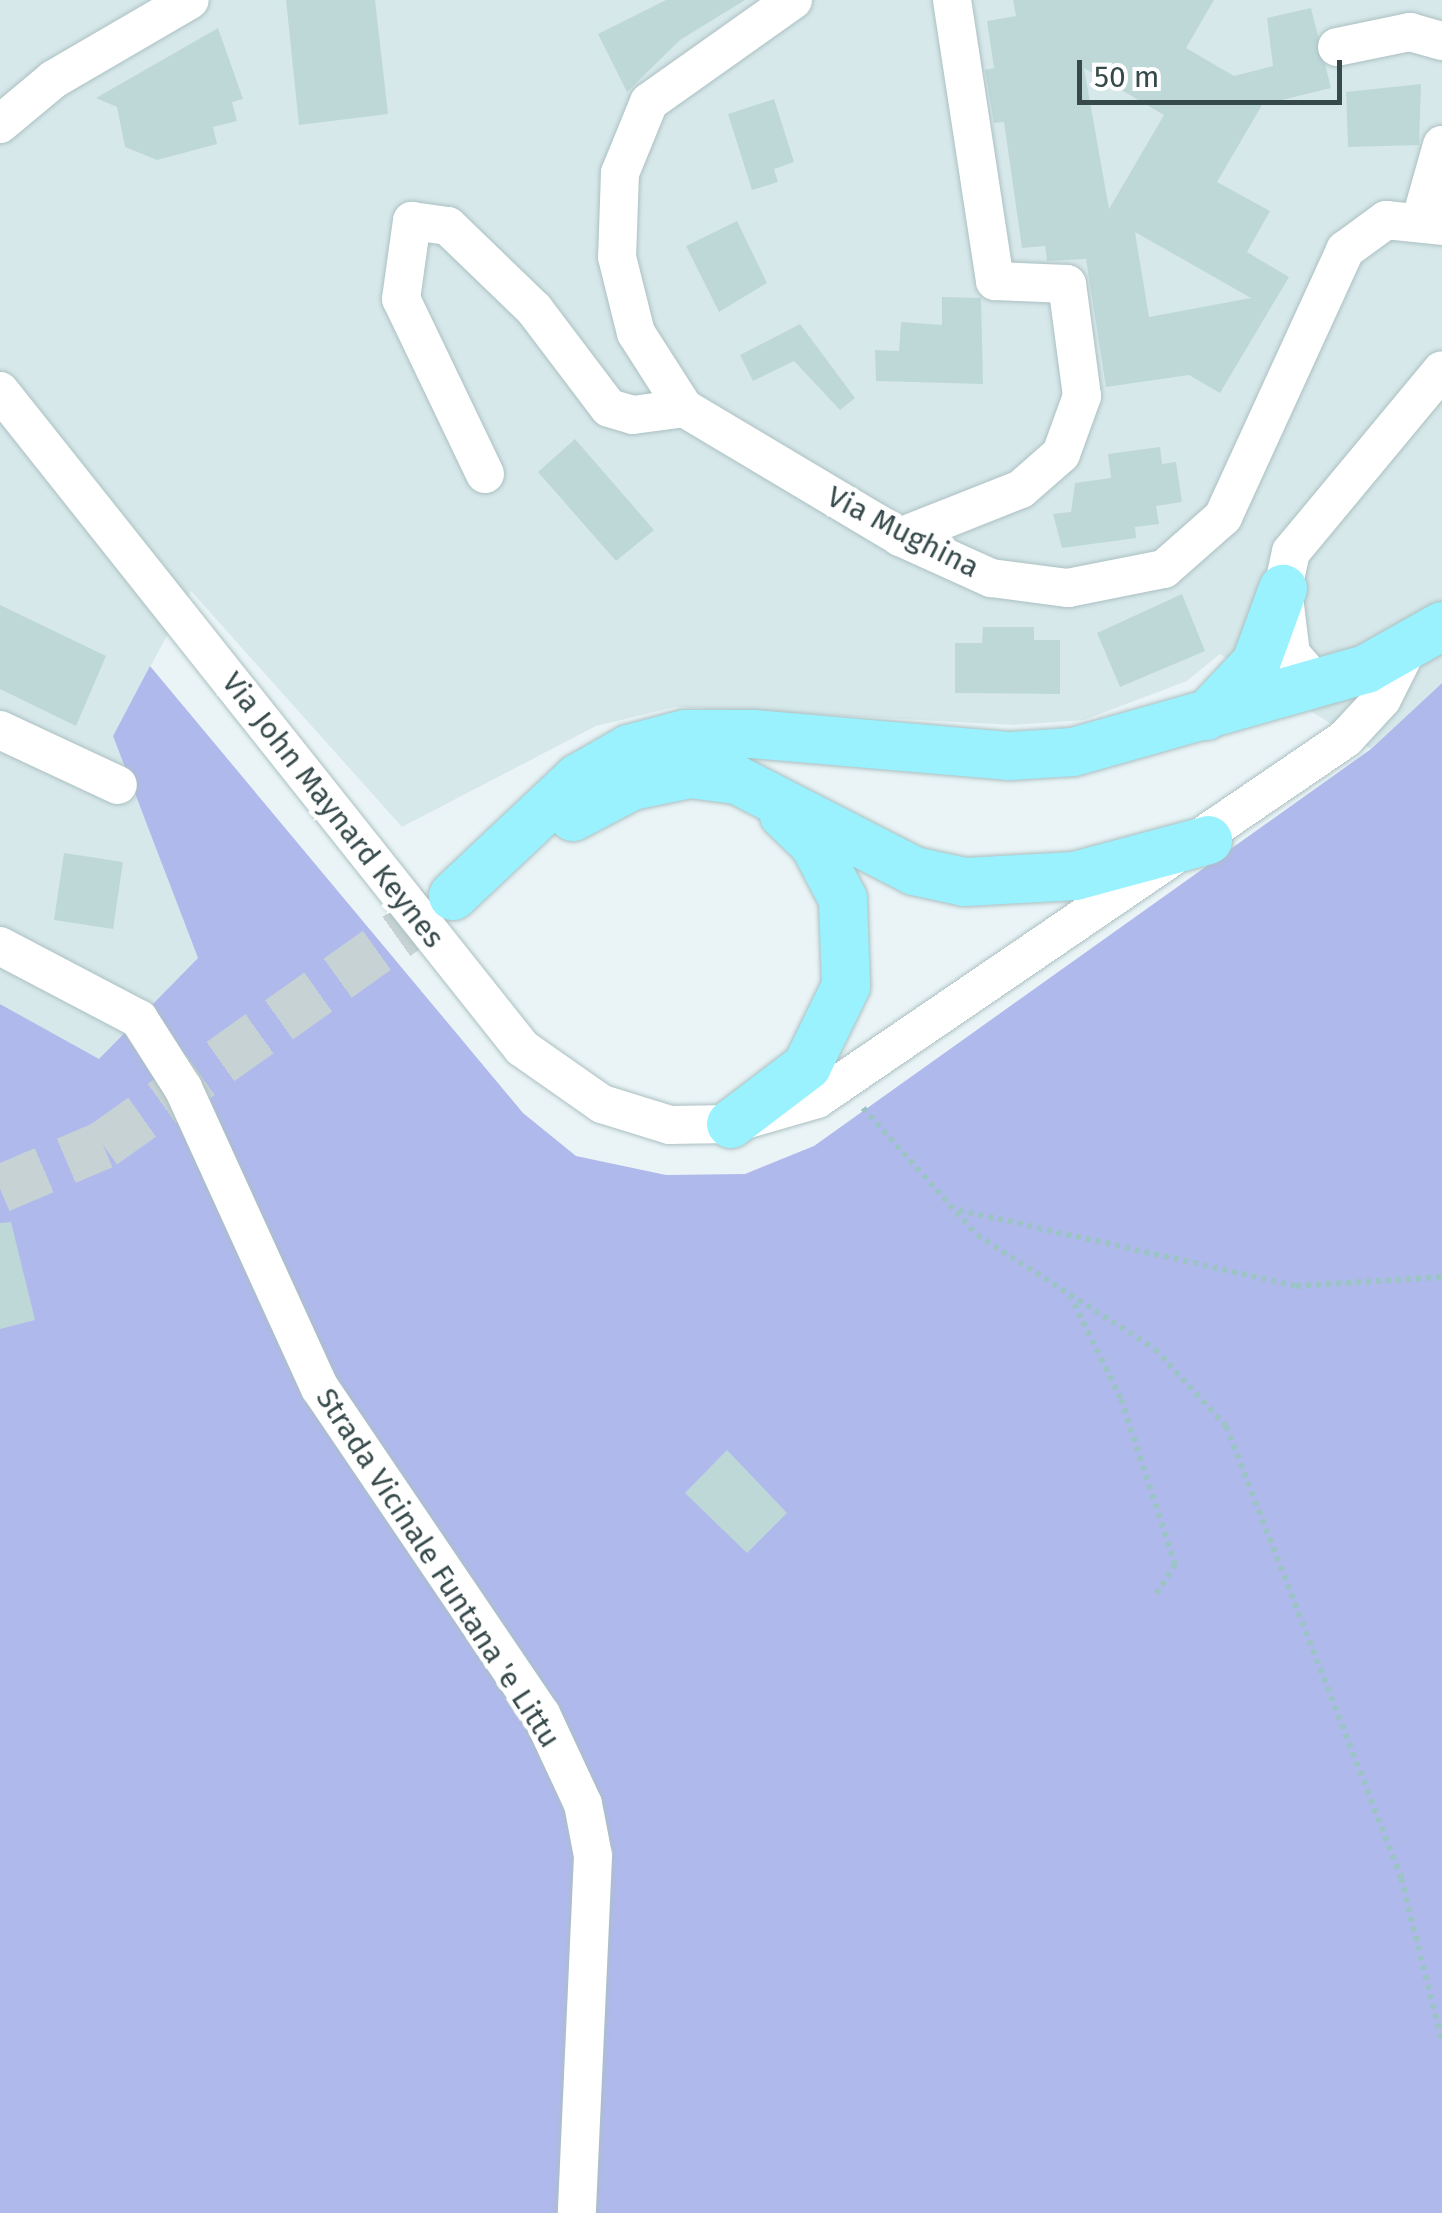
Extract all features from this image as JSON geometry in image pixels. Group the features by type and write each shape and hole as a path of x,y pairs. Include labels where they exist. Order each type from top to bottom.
{"main road":[{"path":"1206,717 1256,663 1284,590"},
{"path":"1208,840 1076,876 965,882 914,871 775,792 690,774 632,786 579,812 453,896 578,778 629,748 686,734 1010,756 1073,752 1206,717 1404,655 1442,626"},
{"path":"690,774 748,792 796,824 832,871 849,928 846,986 807,1066 731,1124"}],"street":[{"path":"0,124 54,80 190,0"},
{"name":"Via Mughina","path":"792,0 648,102 620,173 617,257 636,333 684,408 900,537 991,578 1068,588 1164,569 1223,517 1345,250 1386,220 1431,222"},
{"path":"900,537 1021,488 1061,454 1082,396 1067,284 996,281 952,0"},
{"path":"1338,47 1410,32 1442,40"},
{"path":"1431,222 1442,146"},
{"path":"486,474 402,299 412,221 448,226 534,309 609,408 633,415 684,408"},
{"path":"1317,684 1291,654 1284,590 1291,552 1353,470 1442,370"},
{"name":"Via John Maynard Keynes","path":"0,391 522,1048 574,1089 630,1116 731,1124 776,1116 838,1082 1208,840 1344,738 1382,699 1404,655"},
{"path":"0,730 118,785"},
{"name":"Strada Vicinale Funtana 'e Littu","path":"0,946 138,1018 183,1088 320,1388 541,1714 583,1804 593,1856 577,2213"}],"path":[{"path":"838,1082 977,1234 1156,1349 1226,1426 1401,1878 1442,2041"},
{"path":"958,1210 1296,1286 1442,1277"},
{"path":"1070,1294 1121,1400 1175,1564 1154,1597"}],"shaded area":[{"path":"0,0 1442,0 1442,683 1371,749 1220,654 1187,681 1084,720 1014,725 675,707 596,726 402,827 191,591 113,736 198,958 99,1060 0,1004"},
{"path":"150,666 523,1113 576,1156 666,1175 745,1174 814,1146 1371,749 1442,683 1442,2213 0,2213 0,1004 99,1059 198,958 113,736"}],"building":[{"path":"286,0 375,0 388,114 299,125"},
{"path":"666,0 745,0 680,40 627,92 598,34"},
{"path":"1013,0 1214,0 1186,48 1234,76 1273,66 1267,18 1311,8 1331,88 1262,105 1217,182 1270,211 1247,252 1289,277 1220,393 1189,375 1106,387 1086,259 1047,261 1045,246 1022,248 1004,122 994,123 985,70 994,68 987,21 1016,16","holes":["1084,68 1164,115 1109,209","1135,232 1251,298 1149,317"]},
{"path":"218,28 243,99 232,102 237,121 213,127 217,144 157,160 125,147 117,107 96,98"},
{"path":"1421,84 1419,145 1348,147 1346,92"},
{"path":"774,99 794,162 774,169 778,182 752,190 728,114"},
{"path":"737,221 767,283 719,312 686,246"},
{"path":"942,297 981,298 983,384 876,381 875,350 899,351 901,322 942,325"},
{"path":"800,324 855,398 840,410 794,361 753,381 740,355"},
{"path":"575,439 654,530 616,561 538,472"},
{"path":"1160,447 1162,464 1176,462 1182,502 1156,506 1159,524 1135,527 1136,538 1062,548 1053,514 1071,512 1075,483 1111,478 1108,454"},
{"path":"1182,594 1205,651 1120,687 1097,633"},
{"path":"0,605 106,656 76,726 0,689"},
{"path":"983,627 1034,627 1034,640 1060,640 1060,694 955,693 955,643 982,643"},
{"path":"64,853 123,862 113,929 54,920"},
{"path":"11,1222 35,1320 0,1329 0,1223"},
{"path":"727,1450 787,1513 747,1553 685,1493"}],"tunnel":[{"path":"0,1189 103,1145 453,896"}]}
